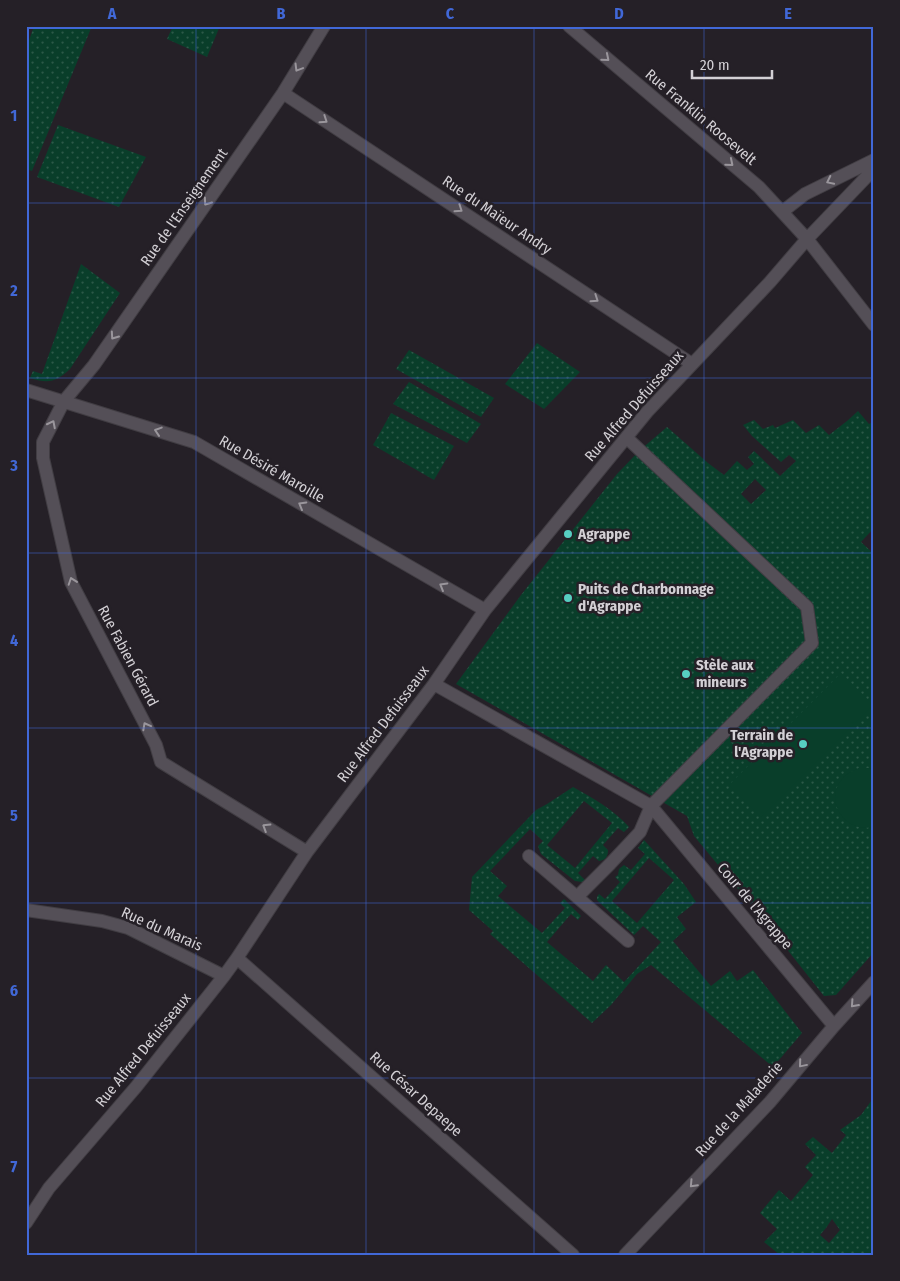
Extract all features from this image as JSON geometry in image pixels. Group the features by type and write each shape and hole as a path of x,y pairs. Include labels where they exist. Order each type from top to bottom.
{"street":[{"name":"Rue de l'Enseignement","path":"64,401 94,365 283,93 324,26"},
{"name":"Rue Franklin Roosevelt","path":"568,26 759,187 806,239 874,325"},
{"name":"Rue du Maïeur Andry","path":"283,93 692,364"},
{"path":"782,212 805,194 874,160"},
{"name":"Rue Alfred Defuisseaux","path":"26,1223 48,1188 136,1087 224,976 307,852 434,684 486,610 647,412 770,282 806,239 874,169"},
{"name":"Rue Désiré Maroille","path":"26,390 194,442 486,610"},
{"name":"Rue Fabien Gérard","path":"64,401 43,442 43,458 71,582 156,745 161,762 307,852"},
{"path":"577,897 640,832 651,806 812,643 807,607 626,438"},
{"name":"Cour de l'Agrappe","path":"434,684 651,806 834,1026"},
{"path":"529,856 628,941"},
{"name":"Rue du Marais","path":"26,910 128,928 224,976"},
{"name":"Rue César Depaepe","path":"237,958 573,1255"},
{"name":"Rue de la Maladerie","path":"625,1255 770,1102 874,982"}],"green space":[{"path":"34,26 92,26 32,171 26,169 26,49"},
{"path":"173,26 220,26 207,57 167,39"},
{"path":"58,125 146,157 119,207 37,177"},
{"path":"81,264 120,293 70,369 61,377 52,381 30,378 33,371 42,374"},
{"path":"537,343 580,372 544,409 505,384"},
{"path":"409,350 494,398 481,417 396,369"},
{"path":"409,382 481,424 467,443 393,404"},
{"path":"858,411 869,424 874,421 874,490 870,494 874,499 874,528 861,542 874,554 874,952 836,995 824,996 694,836 687,816 456,684 521,595 617,474 640,450 667,427 724,475 737,461 747,470 754,464 748,457 754,451 780,476 796,461 789,455 781,462 752,436 743,425 754,420 763,429 773,425 775,428 793,420 806,433 819,425 829,435","holes":["755,479 766,490 751,504 741,494"]},
{"path":"391,413 454,446 434,480 373,445"},
{"name":"Terrain de l'Agrappe","path":"841,673 873,705 761,817 729,785"},
{"path":"859,768 874,769 874,827 864,828 847,821 840,814 836,806 837,788 842,779"},
{"path":"573,787 610,810 629,827 624,832 618,828 603,845 608,850 605,859 599,861 593,856 578,873 585,880 582,882 575,881 541,854 538,846 543,841 530,829 490,871 507,886 498,896 542,933 565,908 560,903 564,899 581,916 578,920 571,914 547,942 593,981 606,965 624,982 661,942 643,926 634,935 597,900 597,897 599,894 605,899 620,882 615,877 618,875 619,869 624,865 631,870 645,854 638,848 644,840 684,884 696,902 677,917 686,929 673,941 711,986 730,971 737,981 753,970 802,1033 773,1067 651,965 637,974 611,1005 592,1023 490,934 493,931 469,910 472,877 536,810","holes":["584,801 612,823 575,868 547,845","649,858 674,880 637,923 612,901"]},
{"path":"874,1097 874,1255 780,1255 764,1242 777,1229 760,1213 779,1190 791,1201 813,1175 805,1167 816,1155 805,1144 813,1137 832,1153 846,1135 840,1130 861,1115","holes":["832,1219 840,1230 829,1243 820,1235"]}],"place":[{"name":"Agrappe","path":"568,534"},
{"name":"Puits de Charbonnage d'Agrappe","path":"568,598"},
{"name":"Stèle aux mineurs","path":"686,674"},
{"name":"Terrain de l'Agrappe","path":"803,744"}]}
